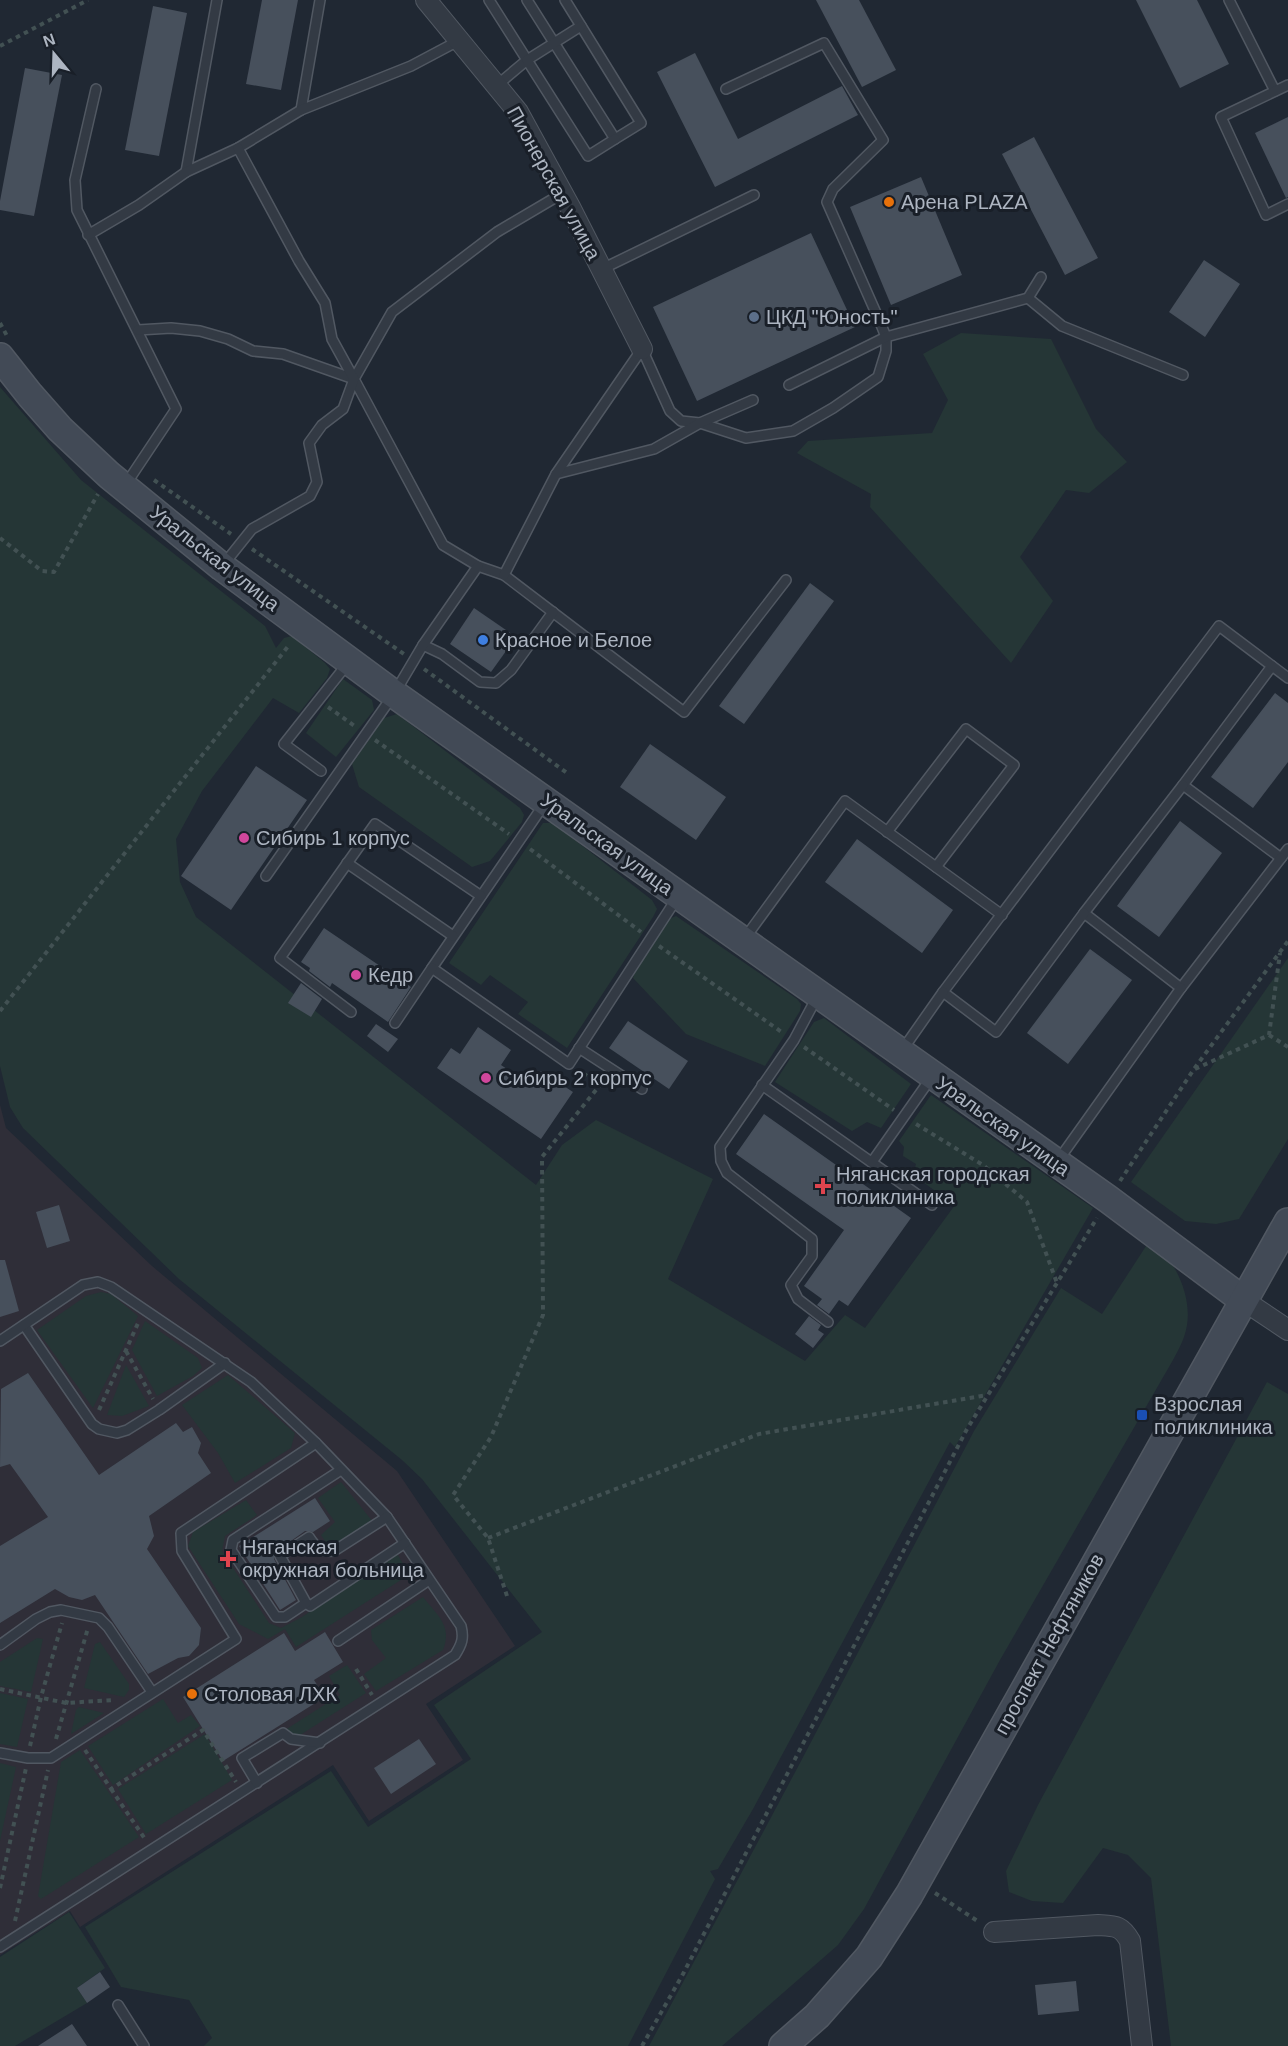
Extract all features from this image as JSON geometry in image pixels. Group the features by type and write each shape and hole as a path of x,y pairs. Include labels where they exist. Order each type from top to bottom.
{"street":[{"name":"Пионерская улица","path":"426,0 518,112 563,193 642,349"},
{"name":"Уральская улица","path":"5,349 30,396 60,429 123,477 222,566 393,694 1108,1199 1242,1300"},
{"name":"проспект Нефтяников","path":"783,2046 817,2016 869,1957 916,1881 1288,1222"},
{"path":"1242,1300 1288,1330"},
{"path":"994,1932 1114,1926 1125,1931 1130,1941 1142,2046"}],"lane":[{"path":"186,171 217,0"},
{"path":"301,110 320,0"},
{"path":"489,0 588,156 641,123 565,0"},
{"path":"527,0 615,140"},
{"path":"1229,0 1275,91"},
{"path":"496,86 527,60 581,26"},
{"path":"88,235 139,205 186,171 238,148 301,110 411,66 460,40"},
{"path":"642,349 670,411 681,421 700,423 746,438 793,431 833,408 878,377 886,351 886,337 827,202 833,189 883,140 824,43 726,89"},
{"path":"1288,85 1221,117 1266,215 1288,204"},
{"path":"96,89 75,180 77,210 176,409 123,477"},
{"path":"238,148 299,261 325,303 332,339 443,545 478,566 504,575 684,712 786,580"},
{"path":"222,566 252,529 310,496 317,482 309,443 322,425 343,409 354,379 393,312 496,232 563,193"},
{"path":"602,269 754,195"},
{"path":"789,385 886,337 1028,298 1041,277"},
{"path":"1028,298 1062,326 1183,375"},
{"path":"138,330 171,328 200,331 228,339 253,351 283,354 354,379"},
{"path":"504,575 556,474 642,349"},
{"path":"556,474 654,449 700,423 753,400"},
{"path":"266,876 366,734 415,661 423,645 478,566"},
{"path":"423,645 442,654 480,682 496,683 511,670 553,612"},
{"path":"900,1053 943,992 1219,626 1288,678"},
{"path":"321,771 284,744 349,661"},
{"path":"943,992 996,1032 1272,666"},
{"path":"887,832 966,729 1014,765 936,867"},
{"path":"1184,785 1281,858"},
{"path":"395,1023 547,801"},
{"path":"743,941 845,801 1002,915"},
{"path":"351,1012 280,958 375,824 481,896"},
{"path":"1056,1163 1181,988 1288,849"},
{"path":"347,863 453,936"},
{"path":"432,968 569,1064 679,895"},
{"path":"1084,914 1181,988"},
{"path":"819,994 794,1040 720,1147 721,1161 727,1173 812,1239 812,1256 791,1285 798,1299 828,1322"},
{"path":"579,1048 642,1089"},
{"path":"872,1162 933,1076"},
{"path":"762,1085 932,1206"},
{"path":"0,1341 83,1285 98,1282 111,1287 251,1382 316,1443 387,1517 461,1626 464,1636 455,1654 0,1947"},
{"path":"24,1325 92,1424 99,1430 117,1433 127,1430 225,1363"},
{"path":"0,1753 28,1758 51,1758 236,1639 182,1551 181,1533 316,1443"},
{"path":"306,1603 285,1617 276,1617 231,1550 233,1540 341,1470"},
{"path":"387,1517 334,1551 325,1552 315,1547 309,1537 280,1556 306,1603 310,1606 405,1543"},
{"path":"338,1641 429,1580"},
{"path":"0,1645 36,1619 50,1612 61,1610 99,1618 108,1627 152,1692"},
{"path":"257,1783 242,1758 283,1733 291,1739 320,1743"},
{"path":"118,2005 144,2046"}],"path":[{"path":"0,46 88,0"},
{"path":"0,322 5,349"},
{"path":"0,538 42,571 54,572 123,477 241,541 415,661 567,773"},
{"path":"0,1011 303,627"},
{"path":"318,700 519,841 651,940 794,1040 905,1117 983,1165 1027,1202 1057,1284"},
{"path":"642,2046 683,1974 967,1429 1108,1199 1194,1069 1288,941"},
{"path":"1269,1035 1280,952"},
{"path":"1269,1035 1288,1047"},
{"path":"1194,1069 1269,1035"},
{"path":"507,1596 488,1538 453,1495 491,1437 543,1316 542,1157 600,1085 569,1064"},
{"path":"98,1413 144,1310"},
{"path":"126,1350 159,1410"},
{"path":"488,1538 759,1434 988,1395"},
{"path":"24,1918 14,1924 51,1758 91,1616"},
{"path":"356,1669 372,1696"},
{"path":"0,1689 66,1703 113,1700"},
{"path":"111,1789 203,1730 237,1784"},
{"path":"79,1740 146,1840 136,1846"},
{"path":"916,1881 994,1932"}],"shaded area":[{"path":"961,333 1051,339 1096,429 1127,462 1089,493 1066,490 1020,557 1053,601 1011,663 870,507 871,494 797,453 808,441 932,433 948,400 923,354"},
{"path":"0,387 81,480 265,626 276,648 284,638 292,636 330,669 327,678 299,713 273,698 202,791 176,839 180,882 196,917 536,1185 562,1145 596,1120 713,1179 668,1279 805,1361 845,1315 865,1328 955,1205 913,1175 916,1164 903,1156 904,1147 899,1141 931,1095 1093,1208 955,1447 950,1442 753,1809 718,1869 710,1871 715,1879 628,2046 204,2046 212,2038 189,2000 121,1987 85,1927 331,1771 368,1827 471,1759 434,1705 542,1632 422,1479 402,1460 179,1279 23,1128 10,1107 0,1066"},
{"path":"343,679 372,700 374,710 336,757 306,733"},
{"path":"397,714 520,808 524,815 522,822 490,861 472,867 359,787 352,764 384,718"},
{"path":"543,823 553,823 652,900 657,909 567,1048 518,1014 528,1002 490,975 481,985 449,963"},
{"path":"676,916 801,1004 800,1011 765,1066 686,1034 633,978 636,969 667,920"},
{"path":"1288,958 1288,1139 1239,1219 1216,1224 1185,1221 1131,1182"},
{"path":"824,1018 911,1084 881,1128 867,1122 852,1131 775,1082 814,1022"},
{"name":"Няганская окружная больница","path":"0,1105 6,1128 152,1266 397,1471 515,1646 426,1704 463,1760 369,1821 333,1765 80,1927 70,1911 0,1955"},
{"path":"1148,1243 1161,1251 1170,1261 1183,1287 1188,1316 1182,1343 1000,1660 864,1909 838,1945 722,2046 649,2046 974,1431 1061,1288 1102,1314"},
{"path":"101,1292 111,1294 138,1316 93,1408 37,1330 86,1296"},
{"path":"145,1321 198,1358 202,1368 193,1376 157,1396 132,1350"},
{"path":"126,1365 149,1406 122,1416 107,1415"},
{"path":"228,1375 295,1433 291,1448 235,1483 218,1453 182,1405"},
{"path":"1267,1382 1288,1394 1288,2046 1171,2046 1151,1878 1128,1855 1103,1848 1063,1903 1032,1901 1009,1892 1006,1871 1038,1805"},
{"path":"341,1482 373,1522 331,1550 321,1535 335,1522 318,1498"},
{"path":"246,1500 257,1515 225,1536 222,1551 269,1623 281,1628 302,1617 396,1552 406,1569 404,1578 296,1647 285,1629 268,1639 239,1624 188,1546 193,1532"},
{"path":"423,1597 445,1627 446,1642 443,1650 376,1691 364,1674 386,1658 372,1640 371,1630"},
{"path":"37,1638 43,1639 31,1692 0,1686 0,1662"},
{"path":"100,1642 129,1684 129,1690 124,1697 84,1688 95,1644"},
{"path":"347,1665 366,1693 297,1737 285,1730 340,1695 329,1676"},
{"path":"0,1693 28,1699 17,1747 0,1744"},
{"path":"163,1699 178,1723 191,1715 200,1726 113,1785 88,1746"},
{"path":"79,1707 104,1713 71,1734 76,1710"},
{"path":"205,1734 232,1780 146,1834 118,1789"},
{"path":"80,1750 139,1837 41,1899 38,1896 61,1762"},
{"path":"0,1763 16,1767 0,1841"},
{"path":"69,1912 105,1968 77,1988 87,2003 15,2046 0,2046 0,1957"}],"building":[{"path":"262,0 298,0 281,90 246,84"},
{"path":"816,0 859,0 896,70 862,87"},
{"path":"1136,0 1197,0 1229,64 1180,88"},
{"path":"153,6 187,13 159,156 125,150"},
{"path":"695,53 738,139 842,86 858,115 715,187 657,72"},
{"path":"25,68 62,75 34,216 0,210"},
{"path":"1288,117 1288,197 1286,198 1255,133"},
{"path":"1034,137 1098,258 1065,275 1002,154"},
{"path":"921,177 962,275 891,305 850,207"},
{"name":"ЦКД \"Юность\"","path":"811,233 855,327 697,401 653,307"},
{"path":"1204,260 1240,284 1205,337 1169,312"},
{"path":"810,583 834,601 744,724 719,706"},
{"name":"Красное и Белое","path":"474,608 516,637 491,672 450,644"},
{"path":"1275,693 1288,703 1288,762 1253,808 1211,777"},
{"path":"650,744 726,797 696,840 620,787"},
{"name":"Сибирь 1 корпус","path":"256,766 307,800 231,910 181,876"},
{"path":"1180,821 1222,853 1159,937 1117,906"},
{"path":"857,839 953,910 922,953 825,882"},
{"name":"Кедр","path":"324,928 411,987 388,1022 332,983 330,987 301,962"},
{"path":"1090,949 1132,980 1068,1064 1027,1033"},
{"path":"301,983 322,999 311,1017 288,1003"},
{"path":"628,1021 688,1061 669,1089 609,1048"},
{"path":"376,1024 398,1039 388,1052 367,1036"},
{"name":"Сибирь 2 корпус","path":"478,1027 511,1050 501,1065 531,1085 541,1071 573,1092 541,1139 437,1068 451,1048 460,1054"},
{"name":"Няганская городская поликлиника","path":"764,1114 911,1218 848,1306 839,1300 829,1314 817,1305 822,1299 804,1286 844,1230 736,1154"},
{"path":"59,1205 70,1241 47,1248 36,1212"},
{"path":"0,1260 5,1260 19,1311 0,1317"},
{"path":"809,1316 821,1325 818,1330 824,1334 813,1348 795,1334"},
{"path":"28,1373 99,1475 176,1423 183,1432 192,1427 201,1443 198,1453 211,1473 149,1516 154,1536 147,1549 201,1628 199,1645 189,1656 178,1658 148,1674 95,1595 82,1600 69,1597 55,1589 0,1623 0,1546 48,1517 10,1464 0,1467 1,1389"},
{"path":"315,1498 330,1521 313,1532 305,1531 274,1553 274,1559 296,1600 280,1610 239,1546"},
{"path":"325,1632 343,1662 314,1680 325,1697 223,1761 183,1697 284,1633 295,1651"},
{"path":"419,1739 436,1764 391,1794 374,1768"},
{"path":"100,1972 110,1987 87,2003 77,1988"},
{"path":"1076,1981 1079,2011 1038,2015 1035,1985"},
{"path":"72,2024 87,2046 38,2046"}],"place":[{"name":"Арена PLAZA","path":"889,202"},
{"name":"ЦКД \"Юность\"","path":"754,317"},
{"name":"Красное и Белое","path":"483,640"},
{"name":"Сибирь 1 корпус","path":"244,838"},
{"name":"Кедр","path":"356,975"},
{"name":"Сибирь 2 корпус","path":"486,1078"},
{"name":"Няганская городская поликлиника","path":"823,1186"},
{"name":"Взрослая поликлиника","path":"1142,1415"},
{"name":"Няганская окружная больница","path":"228,1559"},
{"name":"Столовая ЛХК","path":"192,1694"}]}
